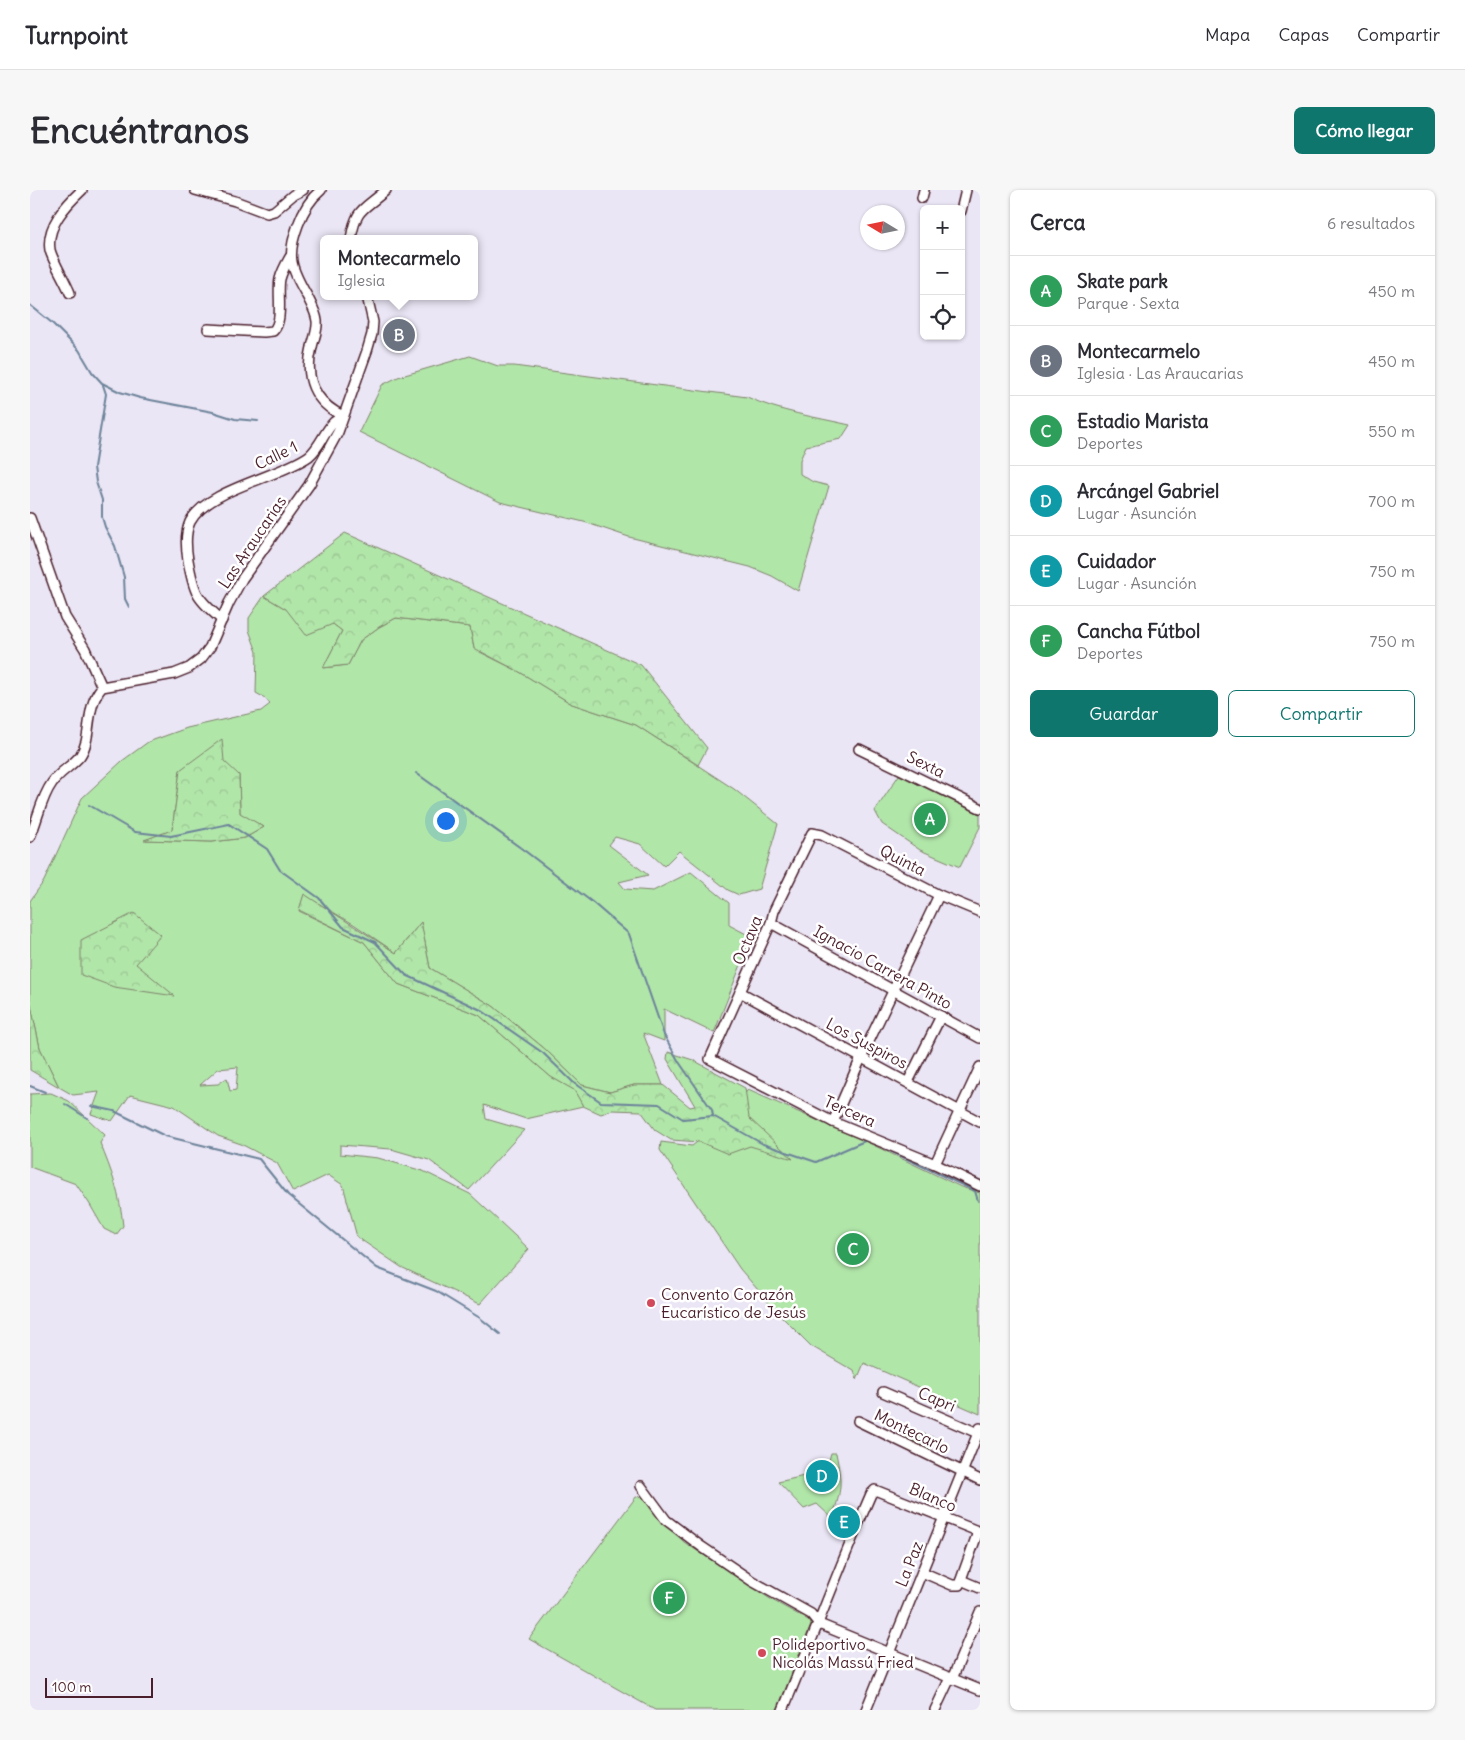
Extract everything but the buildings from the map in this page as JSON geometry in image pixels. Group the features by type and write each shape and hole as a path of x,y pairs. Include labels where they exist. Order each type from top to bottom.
{"street":[{"path":"70,292 50,251 50,237 57,219 66,205 82,190"},
{"path":"195,190 235,201 267,213 274,211 293,195 303,190"},
{"path":"321,190 306,206 292,242 290,257 293,268 317,319 317,331 309,364 314,390 320,400 330,410 343,416"},
{"path":"352,235 357,216 362,208 386,190"},
{"path":"962,205 966,190"},
{"path":"208,329 273,331 278,324 280,279 283,268 290,257"},
{"name":"Las Araucarias","path":"102,686 174,674 189,668 201,659 210,647 242,579 309,485 331,447 372,334 373,322 368,300"},
{"name":"Calle 1","path":"222,620 205,606 193,588 187,552 187,532 191,521 198,513 223,494 282,470 310,455 334,422 343,416"},
{"path":"30,518 65,617 85,649 102,686 96,693 93,702 80,756 51,784 30,837"},
{"name":"Sexta","path":"859,749 980,808"},
{"name":"Quinta","path":"812,833 822,836 939,895 980,912"},
{"name":"Octava","path":"710,1058 771,923 774,911 812,833"},
{"path":"833,1122 861,1058 939,895"},
{"name":"Ignacio Carrera Pinto","path":"771,923 980,1038"},
{"name":"Los Suspiros","path":"740,992 960,1109 980,1122"},
{"path":"908,1082 941,1016"},
{"name":"Tercera","path":"710,1058 833,1122 935,1164 980,1186"},
{"path":"935,1164 980,1067"},
{"name":"Capri","path":"883,1392 979,1432"},
{"name":"Montecarlo","path":"858,1421 980,1480"},
{"name":"La Paz","path":"866,1710 979,1432"},
{"path":"642,1486 666,1520 752,1581 811,1614 819,1624 980,1690"},
{"name":"Blanco","path":"819,1624 848,1546 871,1494 875,1490 979,1532"},
{"path":"959,1583 979,1532"},
{"path":"922,1572 980,1588"},
{"path":"936,1710 980,1612"},
{"path":"783,1710 819,1624"}],"green space":[{"path":"470,356 498,366 514,366 747,397 785,410 850,425 841,439 806,446 800,460 800,474 813,482 829,486 798,591 772,576 750,567 629,537 584,522 500,502 359,432 382,385 398,377"},
{"path":"345,533 641,665 707,748 698,765 636,725 572,704 518,671 474,648 470,627 396,618 361,640 348,665 323,668 342,631 333,624 306,635 286,609 264,596"},
{"path":"264,596 286,609 333,624 342,631 323,668 348,665 361,640 396,618 470,627 474,649 518,671 572,704 636,725 734,789 778,824 759,889 739,895 728,890 679,851 664,866 640,844 615,837 609,845 648,875 619,882 625,889 653,891 691,872 729,903 729,925 752,937 714,1033 664,1009 664,1041 643,1033 663,1085 634,1085 610,1092 582,1085 545,1049 493,1006 430,968 421,922 396,953 355,925 304,895 299,911 364,942 398,984 479,1015 551,1077 575,1090 583,1106 526,1119 484,1105 486,1119 524,1130 469,1190 429,1160 391,1149 340,1145 340,1154 378,1158 423,1171 470,1194 529,1249 480,1304 401,1267 357,1237 343,1185 328,1175 293,1192 277,1163 241,1144 218,1136 174,1106 130,1095 112,1121 91,1114 99,1092 73,1095 59,1087 40,1048 30,1001 30,901 44,881 82,798 122,761 148,742 187,728 261,711 270,704 265,698 256,693 257,652 249,630 249,618","holes":["180,770 239,775 240,814 264,827 245,838 212,842 146,840 172,830","238,1067 236,1090 230,1091 227,1078 218,1084 200,1085 218,1069"]},
{"path":"222,739 224,761 239,775 240,813 264,827 245,838 212,842 144,840 172,830 180,770"},
{"path":"899,775 980,814 980,827 960,867 920,850 882,824 875,811"},
{"path":"304,894 396,953 421,922 430,968 493,1006 545,1049 582,1085 610,1092 634,1085 663,1085 690,1107 695,1106 667,1059 668,1052 693,1060 745,1088 749,1118 793,1159 750,1146 728,1154 700,1142 671,1140 655,1130 641,1111 612,1110 601,1114 583,1106 574,1090 551,1077 479,1015 398,984 364,942 299,910"},
{"path":"134,913 161,935 136,964 175,996 114,987 81,975 81,940"},
{"path":"30,1001 40,1048 59,1087 30,1070"},
{"path":"748,1090 869,1143 961,1187 980,1193 980,1414 864,1363 857,1380 854,1371 811,1346 776,1311 740,1269 660,1150 661,1142 692,1146 711,1131"},
{"path":"51,1093 69,1101 105,1135 100,1143 115,1183 123,1226 116,1235 104,1229 76,1184 30,1167 30,1094"},
{"path":"908,1428 935,1438 928,1455 901,1444"},
{"path":"831,1453 836,1453 840,1479 838,1500 832,1518 817,1504 804,1509 778,1482 826,1471"},
{"path":"642,1496 661,1520 684,1542 772,1600 810,1621 811,1625 777,1710 655,1710 529,1639 636,1497"}],"waterway":[{"path":"30,305 52,323 79,350 92,372 102,383 120,392 140,398 213,412 235,419 258,421"},
{"path":"103,385 106,394 94,467 96,482 102,500 102,517 115,546 124,577 125,599 129,607"},
{"path":"416,773 525,851 592,902 629,934 664,1035 679,1062 712,1110 713,1116"},
{"path":"89,805 135,832 171,836 229,824 267,849 280,870 319,898 343,927 375,942 406,975 481,1010 543,1053 575,1084 601,1102 659,1104 683,1119 713,1116 763,1144 816,1162 867,1140"},
{"path":"30,1086 45,1092"},
{"path":"65,1104 87,1118"},
{"path":"91,1106 114,1111 165,1136 259,1159 288,1195 377,1268 436,1291 480,1318 500,1334"},
{"path":"871,1142 975,1191 978,1201"}],"place":[{"name":"Montecarmelo","path":"399,335"},
{"name":"Skate park","path":"930,819"},
{"name":"Estadio Marista","path":"853,1249"},
{"name":"Convento Corazón Eucarístico de Jesús","path":"651,1303"},
{"name":"Arcángel Gabriel","path":"822,1476"},
{"name":"Cuidador","path":"844,1522"},
{"name":"Cancha Fútbol","path":"669,1598"},
{"name":"Polideportivo Nicolás Massú Fried","path":"762,1653"}]}
